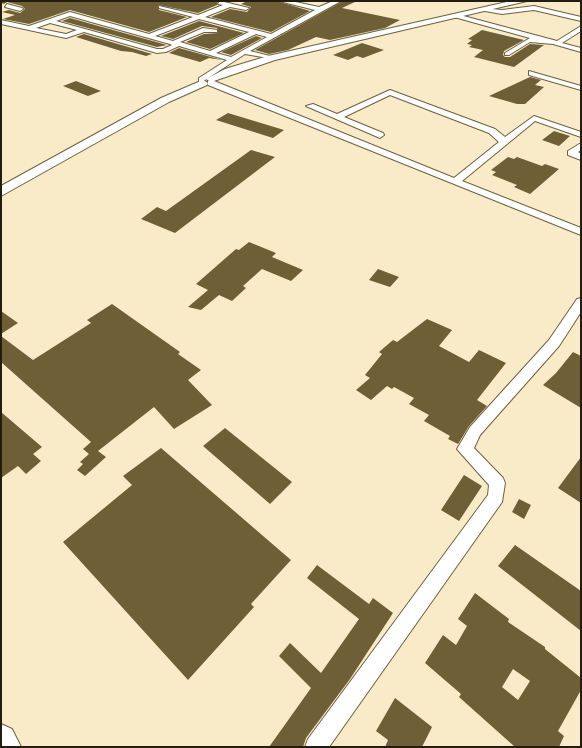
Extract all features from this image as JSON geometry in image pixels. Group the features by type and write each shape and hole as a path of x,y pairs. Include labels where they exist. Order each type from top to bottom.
{"main road":[{"path":"1,192 165,100 229,71 272,58 523,1"},
{"path":"1,740 5,747"}],"street":[{"path":"213,1 246,8"},
{"path":"282,1 320,9"},
{"path":"338,1 320,9 232,59 207,81 581,232"},
{"path":"534,8 532,3 538,1"},
{"path":"149,36 229,5"},
{"path":"1,11 17,8 7,6"},
{"path":"161,7 272,36"},
{"path":"482,10 502,12 534,8 581,19"},
{"path":"29,28 70,14 232,59"},
{"path":"456,16 581,50"},
{"path":"51,20 161,51 203,30 215,31"},
{"path":"1,22 66,36 84,30"},
{"path":"507,54 529,40 558,43 581,28"},
{"path":"103,36 122,29"},
{"path":"210,53 254,32"},
{"path":"244,52 272,58"},
{"path":"532,73 581,88"},
{"path":"338,117 390,92 492,131 505,142"},
{"path":"310,106 380,135"},
{"path":"456,181 534,118 581,135"},
{"path":"581,146 571,153 581,157"},
{"path":"316,747 496,497 497,483 465,449 475,431 554,343 581,302"}],"building":[{"path":"1,1 218,1 217,5 198,13 158,5 159,10 187,17 149,32 70,10 29,24 3,19 15,15 2,12 9,10 20,13 25,9 22,6 7,2 1,3"},
{"path":"247,1 277,1 310,11 271,32 211,17 230,9 247,12 251,7 241,4"},
{"path":"343,1 357,1 342,8 400,20 385,28 330,40 316,37 288,50 269,54 255,50"},
{"path":"70,18 167,45 157,47 62,21"},
{"path":"199,21 244,33 210,49 186,42 204,34 218,33 217,28 202,26 173,39 161,36"},
{"path":"482,30 524,40 504,51 503,55 505,57 510,57 530,44 544,45 514,67 474,57 483,50 469,47 472,45 467,44 472,40 468,39"},
{"path":"84,34 152,54 146,56 121,51 76,37"},
{"path":"256,36 262,38 231,55 221,52"},
{"path":"362,43 384,50 363,58 357,56 348,60 333,55"},
{"path":"179,48 222,60 209,58 200,62 169,53"},
{"path":"530,77 541,80 535,85 544,87 525,104 517,104 489,96"},
{"path":"76,81 101,91 88,96 63,86"},
{"path":"228,113 284,130 273,138 216,120"},
{"path":"554,131 570,136 559,146 542,140"},
{"path":"251,150 275,157 175,233 141,219 157,207 166,211"},
{"path":"508,157 514,159 517,157 542,166 545,164 559,169 530,194 514,187 517,185 492,175 496,172 491,170"},
{"path":"249,242 276,253 272,257 303,270 291,281 262,269 243,286 246,288 232,301 219,295 201,310 188,307 208,290 196,284 236,249 239,250"},
{"path":"378,269 399,277 390,287 369,280"},
{"path":"112,304 180,352 178,354 201,370 188,380 212,405 174,429 154,407 98,451 106,457 85,476 77,470 83,464 80,462 89,454 83,449 91,442 1,362 1,336 33,360 91,323 87,320"},
{"path":"1,311 18,323 1,334"},
{"path":"427,319 452,330 439,346 469,362 479,350 506,363 477,400 487,406 469,426 458,444 448,439 450,436 424,421 429,415 409,404 414,398 394,387 392,389 387,386 371,400 356,390 370,378 365,375 382,354 379,352 393,340 397,342"},
{"path":"573,352 581,356 581,408 543,385 556,373"},
{"path":"1,412 42,447 33,454 41,461 26,474 18,466 1,478"},
{"path":"225,428 292,482 270,504 203,446"},
{"path":"161,448 291,560 251,604 254,607 188,680 63,542 132,485 123,476"},
{"path":"581,457 581,503 558,488"},
{"path":"464,475 482,486 459,521 441,510"},
{"path":"519,499 531,505 524,519 512,512"},
{"path":"515,545 581,591 581,631 498,566"},
{"path":"317,565 369,604 373,598 393,613 350,679 306,738 303,747 269,747 311,688 279,656 290,643 321,673 359,619 307,578"},
{"path":"475,593 509,619 508,622 545,647 545,649 581,678 581,690 558,731 564,736 559,747 515,747 459,697 461,694 425,663 443,635 456,645 467,626 458,619","holes":["513,669 530,681 518,700 502,687"]},
{"path":"395,698 432,727 422,747 385,747 388,740 376,731"}]}
